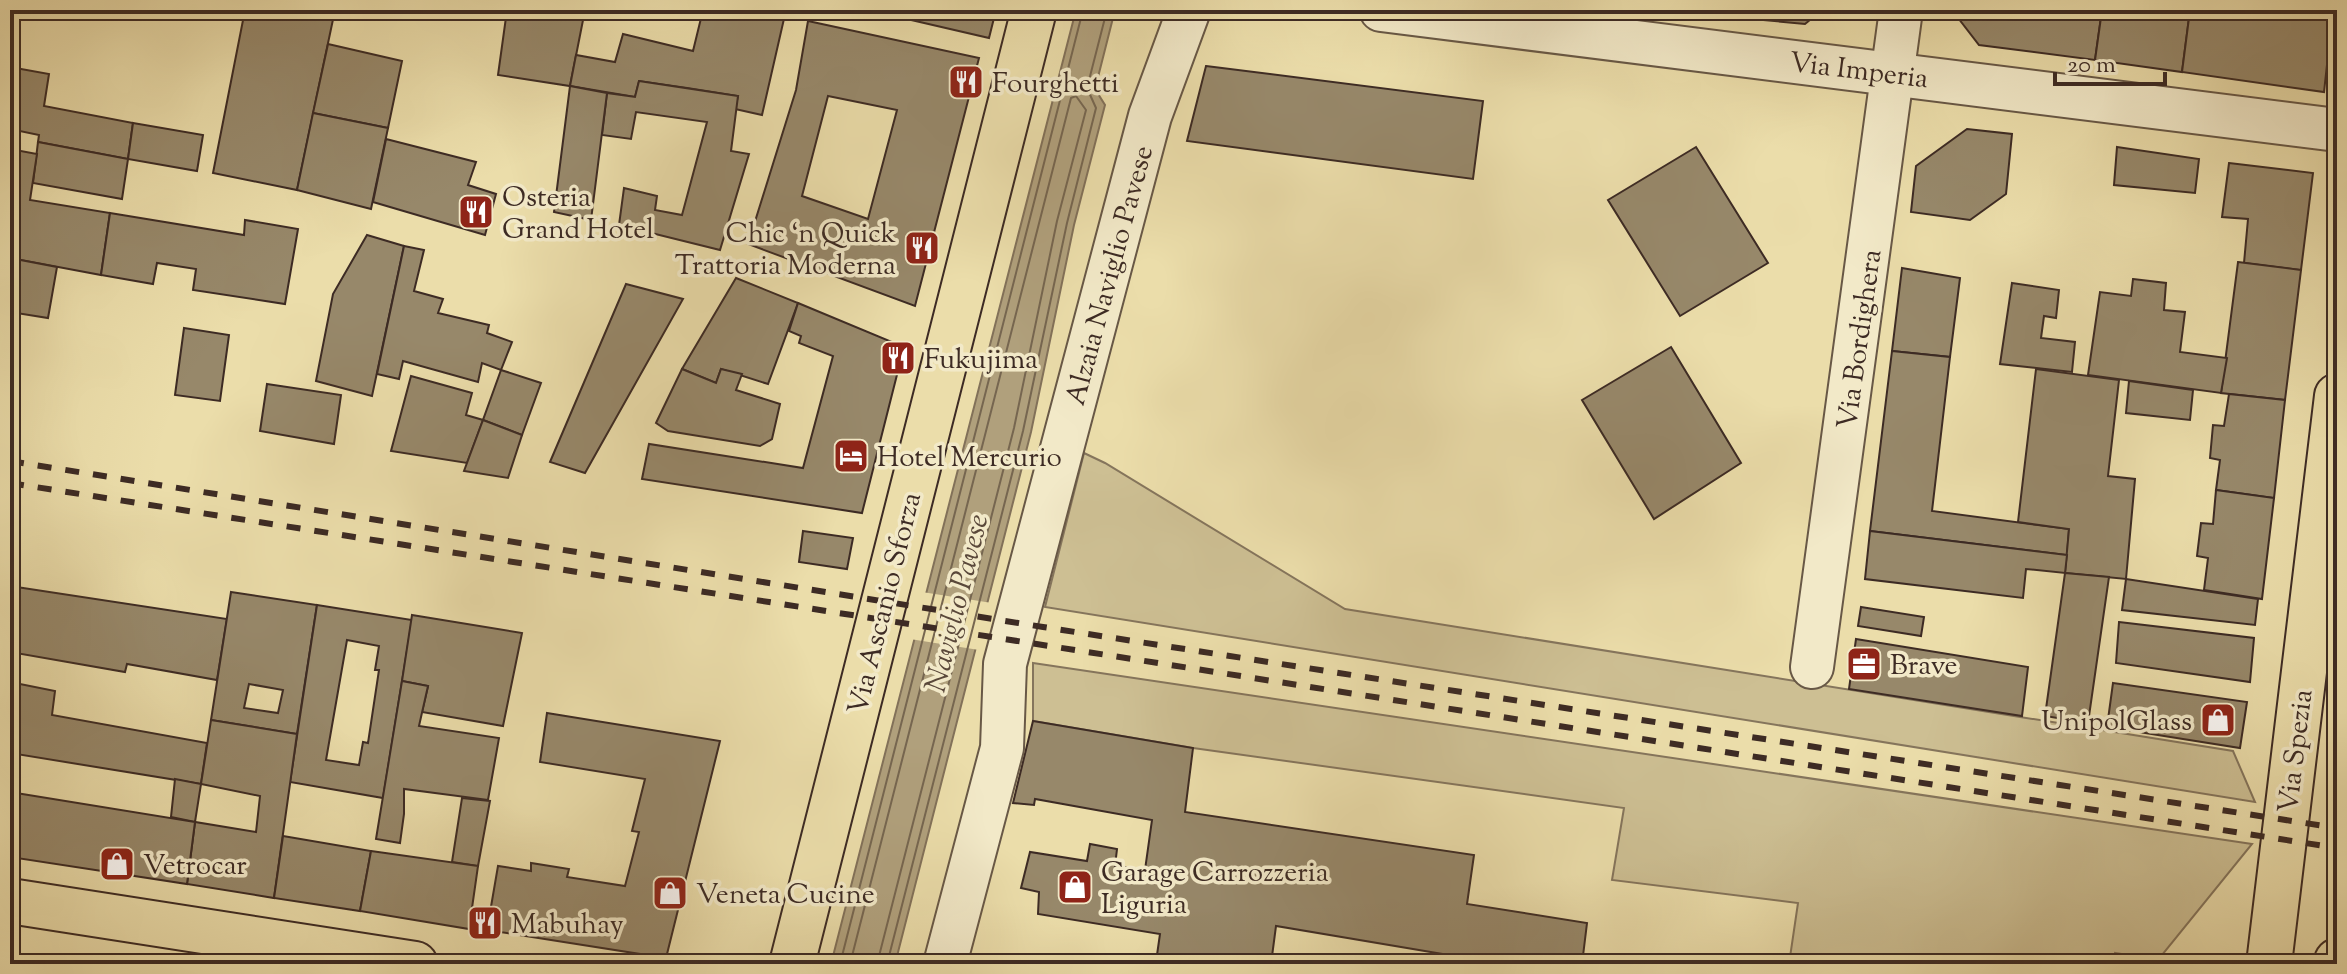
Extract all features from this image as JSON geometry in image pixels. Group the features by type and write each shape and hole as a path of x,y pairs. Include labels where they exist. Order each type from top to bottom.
{"main road":[{"name":"Via Ascanio Sforza","path":"792,964 1034,10"},
{"name":"Via Spezia","path":"2269,964 2337,396"},
{"path":"10,901 415,964"}],"street":[{"name":"Alzaia Naviglio Pavese","path":"945,964 1002,748 1008,651 1150,116 1189,10"},
{"name":"Via Imperia","path":"1381,10 2337,130"},
{"name":"Via Bordighera","path":"1812,667 1901,10"}],"shaded area":[{"path":"1084,453 1345,609 2233,751 2255,802 1045,607"},
{"path":"1033,663 2252,844 2158,960 2115,953 2113,964 1789,964 1798,903 1612,880 1624,808 1193,748 1033,721"}],"water":[{"name":"Naviglio Pavese","path":"1076,10 1115,10 1095,89 1105,105 1074,225 1031,432 895,964 831,964"}],"pier":[{"path":"922,592 992,603 979,650 910,639"}],"building":[{"path":"245,10 335,10 297,190 213,173"},
{"path":"507,10 585,10 570,86 498,75"},
{"path":"703,10 786,10 762,115 735,109 738,96 687,88 639,81 635,97 570,86 576,55 615,62 623,34 693,51"},
{"path":"868,10 996,10 989,38"},
{"path":"1754,10 1822,10 1805,24 1753,19"},
{"path":"1952,10 2102,10 2095,60 1979,45"},
{"path":"2102,10 2190,10 2182,72 2095,60"},
{"path":"2190,10 2333,10 2324,92 2182,72"},
{"path":"808,21 979,58 915,306 748,244 796,90","holes":["828,96 897,110 868,219 802,196"]},
{"path":"328,44 402,61 388,128 313,113"},
{"path":"1206,66 1483,101 1473,179 1187,141"},
{"path":"10,67 49,74 44,106 133,123 128,159 38,142 39,135 10,129"},
{"path":"639,81 738,96 731,151 749,154 720,250 619,225 624,188 657,196 655,210 682,215 707,122 636,112 631,139 602,135 607,93 635,97"},
{"path":"570,86 607,93 591,220 554,212"},
{"path":"313,113 388,128 371,209 297,190"},
{"path":"133,123 203,135 197,171 128,159"},
{"path":"1967,129 2012,134 2006,194 1970,220 1911,212 1916,166"},
{"path":"386,139 476,162 468,185 496,194 485,235 373,202"},
{"path":"38,142 128,159 122,199 33,183"},
{"path":"1696,147 1768,263 1680,316 1608,200"},
{"path":"2117,147 2199,159 2195,193 2114,185"},
{"path":"10,149 37,154 30,200 110,213 101,275 10,258"},
{"path":"2229,163 2313,173 2301,270 2244,263 2248,219 2222,217"},
{"path":"110,213 244,235 245,220 298,229 285,304 193,290 196,269 157,263 153,284 101,275"},
{"path":"367,235 404,246 372,396 316,381 333,294"},
{"path":"404,246 424,250 414,291 443,299 438,313 489,325 487,333 512,342 501,370 482,363 478,382 403,361 399,379 377,374"},
{"path":"10,258 57,267 48,318 10,312"},
{"path":"2238,262 2301,270 2285,400 2221,393"},
{"path":"1902,268 1960,278 1950,357 1892,351"},
{"path":"736,278 798,303 768,384 721,369 716,383 682,369"},
{"path":"2133,279 2166,283 2164,310 2185,312 2180,352 2227,358 2221,393 2088,375 2100,292 2131,296"},
{"path":"2012,283 2059,290 2056,318 2044,316 2041,338 2075,342 2072,372 2000,364"},
{"path":"626,284 683,299 585,473 550,462"},
{"path":"798,303 904,347 862,513 642,479 649,444 803,468 833,356 799,343 801,336 789,331"},
{"path":"184,328 229,335 220,401 175,395"},
{"path":"1671,347 1741,463 1654,519 1582,400"},
{"path":"1892,351 1950,357 1932,511 2069,529 2067,555 1870,531"},
{"path":"682,369 716,383 721,369 742,374 736,390 780,404 772,439 760,446 668,431 656,423"},
{"path":"2036,369 2119,380 2108,476 2135,479 2126,579 2065,573 2069,529 2018,522"},
{"path":"501,370 541,383 522,435 483,420"},
{"path":"411,376 472,393 466,415 483,420 467,463 391,451"},
{"path":"2129,381 2193,390 2190,420 2126,413"},
{"path":"267,384 341,395 334,444 260,431"},
{"path":"2229,394 2285,400 2274,498 2216,490 2220,460 2210,458 2213,425 2224,426"},
{"path":"483,420 522,435 508,478 464,471"},
{"path":"2216,490 2274,498 2262,599 2204,590 2208,558 2197,556 2201,523 2213,524"},
{"path":"803,531 853,538 847,569 799,562"},
{"path":"1870,531 2067,555 2065,573 2026,569 2023,598 1865,579"},
{"path":"2065,573 2109,577 2088,723 2045,716"},
{"path":"2126,579 2258,599 2255,625 2122,610"},
{"path":"10,586 227,619 217,680 127,664 125,672 10,652"},
{"path":"231,592 317,605 297,734 211,720","holes":["249,684 283,690 278,713 244,708"]},
{"path":"317,605 412,620 383,798 290,782","holes":["347,640 379,646 375,670 379,670 368,743 363,742 359,765 326,760"]},
{"path":"1861,607 1924,617 1921,636 1858,626"},
{"path":"412,615 522,633 503,726 422,712 428,686 402,681"},
{"path":"2119,622 2254,638 2250,682 2116,663"},
{"path":"1856,639 2028,667 2022,716 1849,689"},
{"path":"402,681 428,686 419,726 499,738 488,800 404,789 400,843 376,839"},
{"path":"10,682 55,691 52,715 207,743 201,784 10,753"},
{"path":"2113,683 2247,702 2240,748 2107,727"},
{"path":"547,713 720,741 666,958 487,930 498,866 531,871 531,863 569,869 567,877 625,886 639,832 632,831 645,779 540,762"},
{"path":"211,720 297,734 274,898 187,884 195,822 256,832 260,796 201,784"},
{"path":"1033,721 1193,748 1185,812 1474,855 1467,904 1587,923 1582,964 1502,964 1276,926 1271,964 1215,956 1156,962 1160,934 1038,914 1039,892 1021,888 1030,852 1087,861 1090,844 1117,849 1115,866 1145,870 1152,820 1035,799 1034,805 1013,803"},
{"path":"175,779 201,784 195,822 171,817"},
{"path":"10,792 195,822 187,884 10,857"},
{"path":"462,798 490,801 478,866 452,862"},
{"path":"283,836 371,851 360,911 274,898"},
{"path":"371,851 478,866 469,929 360,911"}],"railway":[{"path":"10,461 1043,627 2337,828"},
{"path":"10,483 2337,848"}],"place":[{"name":"Fourghetti","path":"966,82"},
{"name":"Osteria Grand Hotel","path":"476,212"},
{"name":"Chic ‘n Quick Trattoria Moderna","path":"922,248"},
{"name":"Fukujima","path":"898,358"},
{"name":"Hotel Mercurio","path":"851,456"},
{"name":"Brave","path":"1864,664"},
{"name":"UnipolGlass","path":"2218,720"},
{"name":"Vetrocar","path":"117,864"},
{"name":"Garage Carrozzeria Liguria","path":"1075,887"},
{"name":"Veneta Cucine","path":"670,893"},
{"name":"Mabuhay","path":"485,923"}]}
